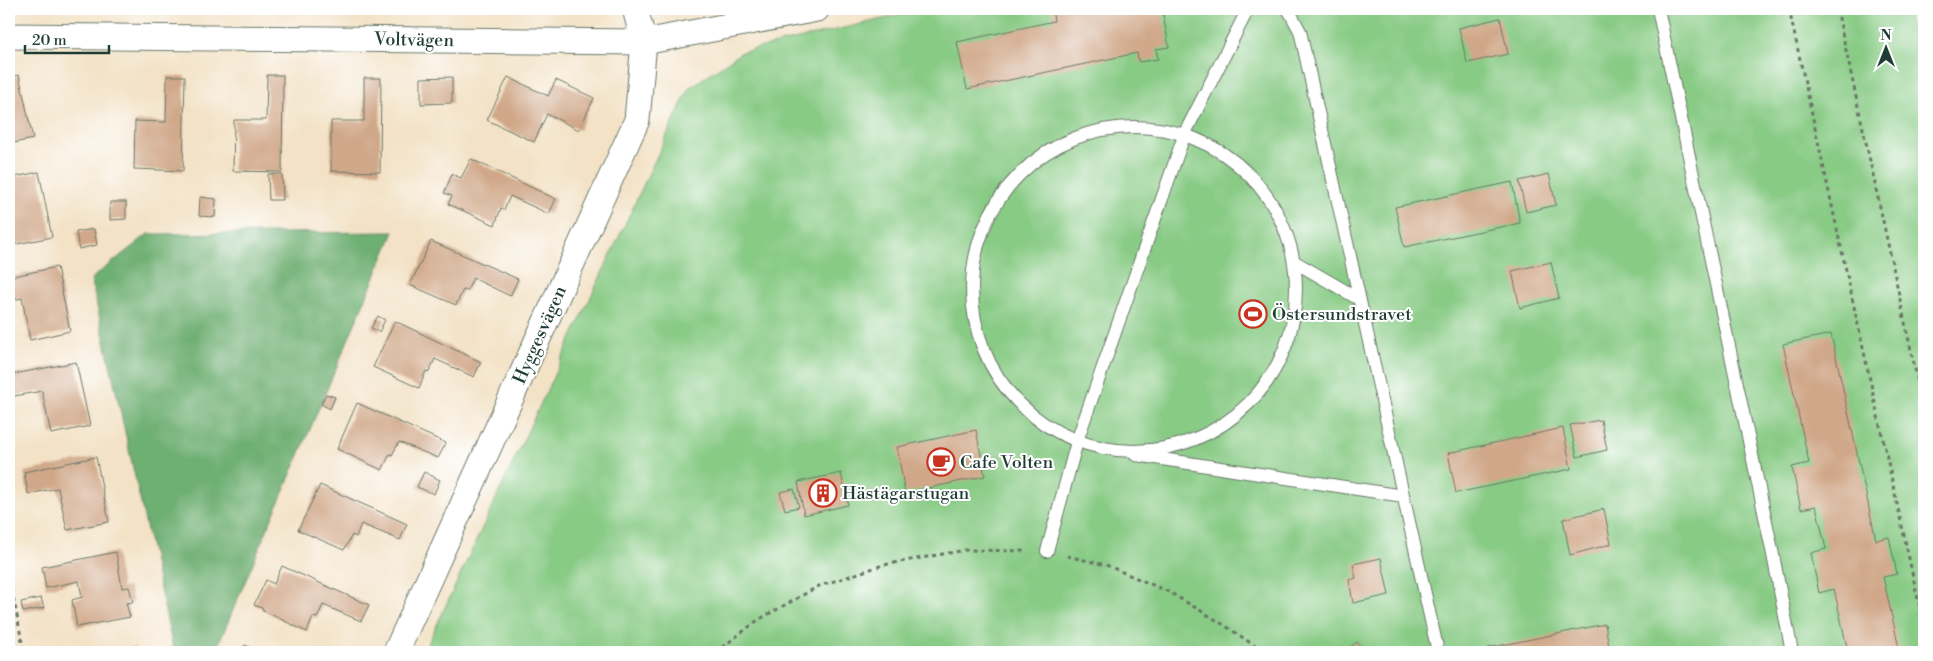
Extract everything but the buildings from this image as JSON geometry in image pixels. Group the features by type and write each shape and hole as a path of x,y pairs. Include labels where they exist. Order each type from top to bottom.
{"street":[{"name":"Hyggesvägen","path":"396,652 637,120 644,42 635,9"},
{"name":"Voltvägen","path":"9,36 644,42 817,9"}],"lane":[{"path":"1047,551 1078,438 1185,132 1248,9"},
{"path":"1288,9 1300,31 1438,652"},
{"path":"1658,9 1792,652"},
{"path":"1130,455 1191,439 1240,415 1276,371 1296,318 1296,262 1278,211 1244,169 1185,132 1148,127 1096,131 1048,151 1009,185 982,230 971,281 977,333 998,380 1034,419 1078,438 1130,455 1403,496"},
{"path":"1296,262 1359,299"}],"path":[{"path":"1788,9 1924,628"},
{"path":"1837,9 1924,410"},
{"path":"716,652 758,620 819,586 883,565 965,550 1047,551 1106,565 1169,592 1218,621 1264,652"},
{"path":"9,575 24,652"}],"green space":[{"name":"Östersundstravet","path":"925,9 1907,9 1924,92 1924,652 424,652 689,88 742,52"},
{"path":"394,232 216,650 174,652 91,279 148,234"}],"place":[{"name":"Östersundstravet","path":"1253,314"},
{"name":"Cafe Volten","path":"941,462"},
{"name":"Hästägarstugan","path":"823,493"}]}
